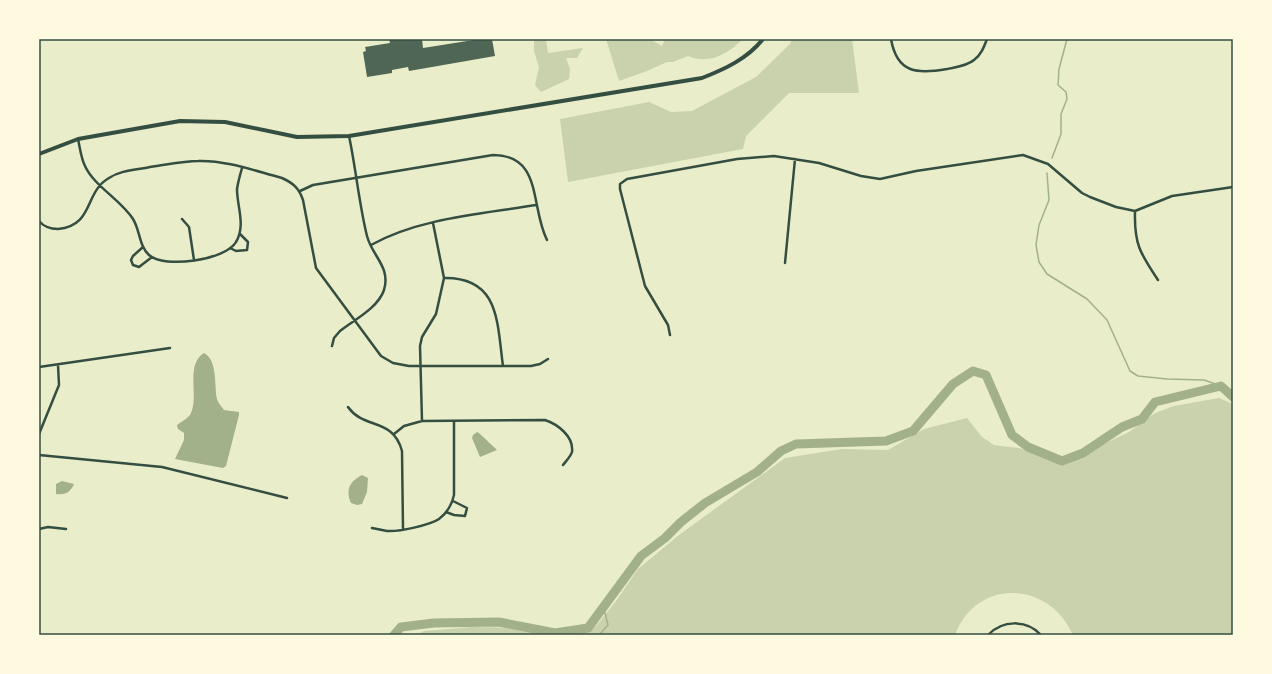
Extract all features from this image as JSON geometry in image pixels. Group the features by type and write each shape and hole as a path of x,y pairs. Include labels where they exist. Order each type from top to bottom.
{"main road":[{"path":"39,154 78,139 180,121 225,122 297,137 349,136 702,78 735,63 751,51 763,39"}],"street":[{"path":"891,39 896,56 903,65 913,70 923,72 956,67 970,63 978,57 987,39"},
{"path":"332,346 334,338 340,331 379,299 384,289 386,277 384,266 367,237 349,136"},
{"path":"78,139 85,166 100,184 128,211 135,222 143,247 158,261 172,263 194,260 216,255 236,244 240,234 241,222 237,189 242,168"},
{"path":"300,191 313,185 503,155 514,159 524,166 530,175 540,227 547,240"},
{"path":"670,335 668,325 645,286 624,208 620,184 627,179 737,159 774,156 819,163 861,176 880,179 916,171 1023,155 1048,164 1082,193 1111,205 1135,211 1172,196 1233,187"},
{"path":"785,263 794,159"},
{"path":"39,221 44,226 55,229 67,228 78,222 86,214 93,196 100,184 122,172 198,161 221,162 282,178 291,182 300,191 316,268 381,356 393,363 409,366 532,366 540,364 548,359"},
{"path":"371,245 402,230 433,222 536,205"},
{"path":"1135,211 1136,241 1140,252 1158,280"},
{"path":"182,219 189,227 194,260"},
{"path":"422,421 420,346 422,337 436,314 444,278 433,222"},
{"path":"230,248 236,251 247,250 248,242 240,234"},
{"path":"143,247 133,256 131,260 133,265 139,267 152,257"},
{"path":"444,278 458,278 469,281 479,286 490,300 496,314 502,366"},
{"path":"39,367 170,348"},
{"path":"39,434 59,385 58,365"},
{"path":"348,407 353,414 360,419 381,425 394,434 402,450 403,529"},
{"path":"394,434 404,426 422,421 544,420 555,423 562,430 571,444 572,452 564,465"},
{"path":"372,528 388,531 430,524 440,519 446,512 453,501 454,495 454,421"},
{"path":"39,455 162,466 287,498"},
{"path":"446,512 454,515 465,516 467,508 453,501"},
{"path":"39,528 48,527 66,529"},
{"path":"988,635 997,628 1016,623 1031,626 1041,635"}],"shaded area":[{"path":"534,39 546,39 548,53 583,48 577,58 566,58 570,69 569,79 541,92 535,85 539,67 534,51"},
{"path":"606,39 650,39 662,46 665,39 743,39 725,53 711,59 688,56 673,62 667,62 619,81"},
{"path":"792,39 852,39 859,93 789,93 746,136 743,149 568,182 560,119 649,102 671,112 692,111 756,77 790,44"},
{"path":"204,353 212,361 218,402 224,410 239,412 226,466 223,468 175,459 184,440 184,433 178,429 177,425 191,413 194,398 193,381 195,365 198,358"},
{"path":"1219,398 1233,404 1233,635 1073,635 1062,617 1048,604 1031,596 1013,593 996,595 979,603 965,616 955,635 576,635 596,626 616,601 638,569 679,535 785,458 842,449 888,450 924,429 967,418 982,437 994,445 1019,448 1049,458 1060,465 1129,432 1155,413 1174,406"},
{"path":"477,432 497,450 480,457 472,438"},
{"path":"362,475 368,478 367,492 362,504 357,505 351,503 348,494 350,486 354,480"},
{"path":"62,481 74,484 71,490 67,493 56,494 56,484"},
{"path":"472,627 516,628 540,635 416,635 424,631"}],"building":[{"path":"389,39 422,39 423,48 480,39 492,39 495,56 409,71 408,67 392,70 392,73 367,77 363,52 366,51 365,47 390,43"}],"waterway":[{"path":"1052,158 1061,134 1061,114 1067,99 1066,92 1058,85 1059,69 1067,39"},
{"path":"1047,173 1049,200 1039,225 1036,245 1039,262 1047,274 1087,299 1107,320 1130,371 1138,376 1167,379 1204,380 1221,386"},
{"path":"394,635 401,627 434,623 499,622 555,633 588,628 641,556 665,538 681,522 705,503 757,472 781,451 796,444 886,441 913,431 953,384 973,371 986,375 1012,435 1028,447 1062,461 1083,453 1122,427 1142,419 1155,402 1221,386 1233,397"},
{"path":"599,635 608,625 603,605"}]}
